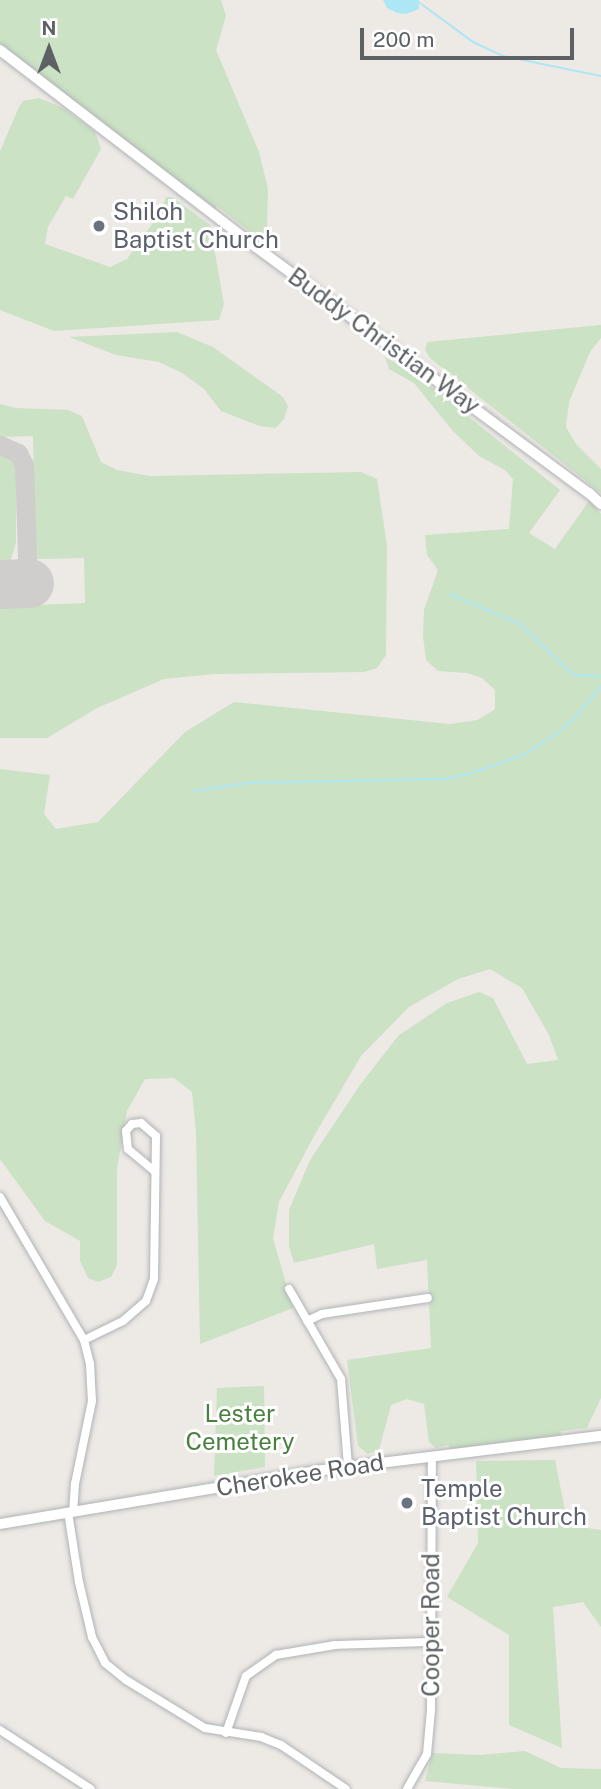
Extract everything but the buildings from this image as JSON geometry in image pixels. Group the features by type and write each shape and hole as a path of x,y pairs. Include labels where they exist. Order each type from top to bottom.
{"main road":[{"name":"Cherokee Road","path":"0,1524 348,1466 601,1436"}],"street":[{"name":"Buddy Christian Way","path":"0,50 256,247 601,504"},
{"path":"84,1340 123,1321 146,1301 154,1279 156,1136 141,1123 132,1124 126,1131 128,1149 155,1172"},
{"path":"0,1196 84,1340 93,1382 92,1401 70,1512 79,1582 92,1637 105,1663 126,1680 205,1728 261,1737 281,1745 346,1789"},
{"path":"289,1289 341,1379 348,1466"},
{"path":"307,1321 322,1314 428,1298"},
{"name":"Cooper Road","path":"407,1789 427,1754 432,1642 432,1456"},
{"path":"226,1733 246,1676 276,1655 335,1645 432,1642"},
{"path":"0,1730 91,1789"}],"green space":[{"path":"0,0 221,0 226,16 216,50 259,152 268,189 267,230 263,242 217,206 214,211 0,44"},
{"path":"39,98 63,108 95,132 101,149 73,199 66,196 48,227 45,244 110,267 127,259 160,213 166,197 172,197 210,225 224,304 219,320 54,331 0,310 0,151 23,101"},
{"path":"601,325 601,338 590,352 569,402 566,427 576,444 601,469 601,493 430,358 425,350 427,342"},
{"path":"177,332 213,347 283,397 288,406 284,419 276,428 260,426 221,411 204,389 182,373 159,362 116,355 69,337"},
{"path":"385,357 419,377 560,490 529,533 555,549 589,501 601,514 601,1398 587,1428 561,1431 560,1437 450,1449 448,1445 436,1448 429,1442 424,1404 407,1399 391,1405 379,1450 368,1454 358,1446 347,1360 431,1348 427,1260 377,1269 374,1244 294,1263 289,1246 289,1210 310,1160 360,1085 398,1036 447,1003 479,992 493,998 527,1064 558,1060 549,1035 522,988 490,969 458,979 409,1007 361,1056 279,1202 273,1238 293,1308 200,1344 196,1132 192,1092 174,1078 145,1079 127,1111 117,1169 117,1265 111,1277 98,1282 88,1278 80,1261 80,1241 45,1221 0,1159 0,769 50,775 44,814 56,829 98,822 185,732 234,702 449,724 478,720 495,709 495,690 482,678 467,673 438,671 426,660 424,610 438,570 427,555 425,535 509,529 513,479 505,470 479,456 452,430 414,383 389,369"},
{"path":"0,404 16,408 68,410 82,416 101,462 117,470 150,476 361,472 377,479 387,545 386,655 377,668 364,672 214,674 164,679 97,708 47,738 0,738 0,600 36,599 37,605 85,603 84,558 35,559 33,436 0,437"},
{"path":"0,453 14,460 16,470 16,543 9,566 0,567"},
{"name":"Lester Cemetery","path":"264,1386 265,1467 214,1476 217,1388"},
{"path":"555,1460 568,1525 601,1530 601,1627 583,1602 553,1607 562,1748 509,1725 509,1635 447,1597 478,1543 476,1461"},
{"path":"525,1751 561,1768 601,1769 601,1789 514,1789 425,1781 432,1753 479,1755"}],"water":[{"path":"383,0 419,0 419,9 406,14 397,13 387,8"}],"waterway":[{"path":"420,3 473,42 503,56 601,76"},
{"path":"450,594 520,624 573,675 601,676"},
{"path":"194,791 248,783 445,779 469,774 523,755 553,736 574,719 601,686"}],"taxiway":[{"path":"0,445 18,453 24,465 28,583"}],"runway":[{"path":"0,584 29,583"}],"place":[{"name":"Shiloh Baptist Church","path":"99,226"},
{"name":"Temple Baptist Church","path":"407,1503"}]}
